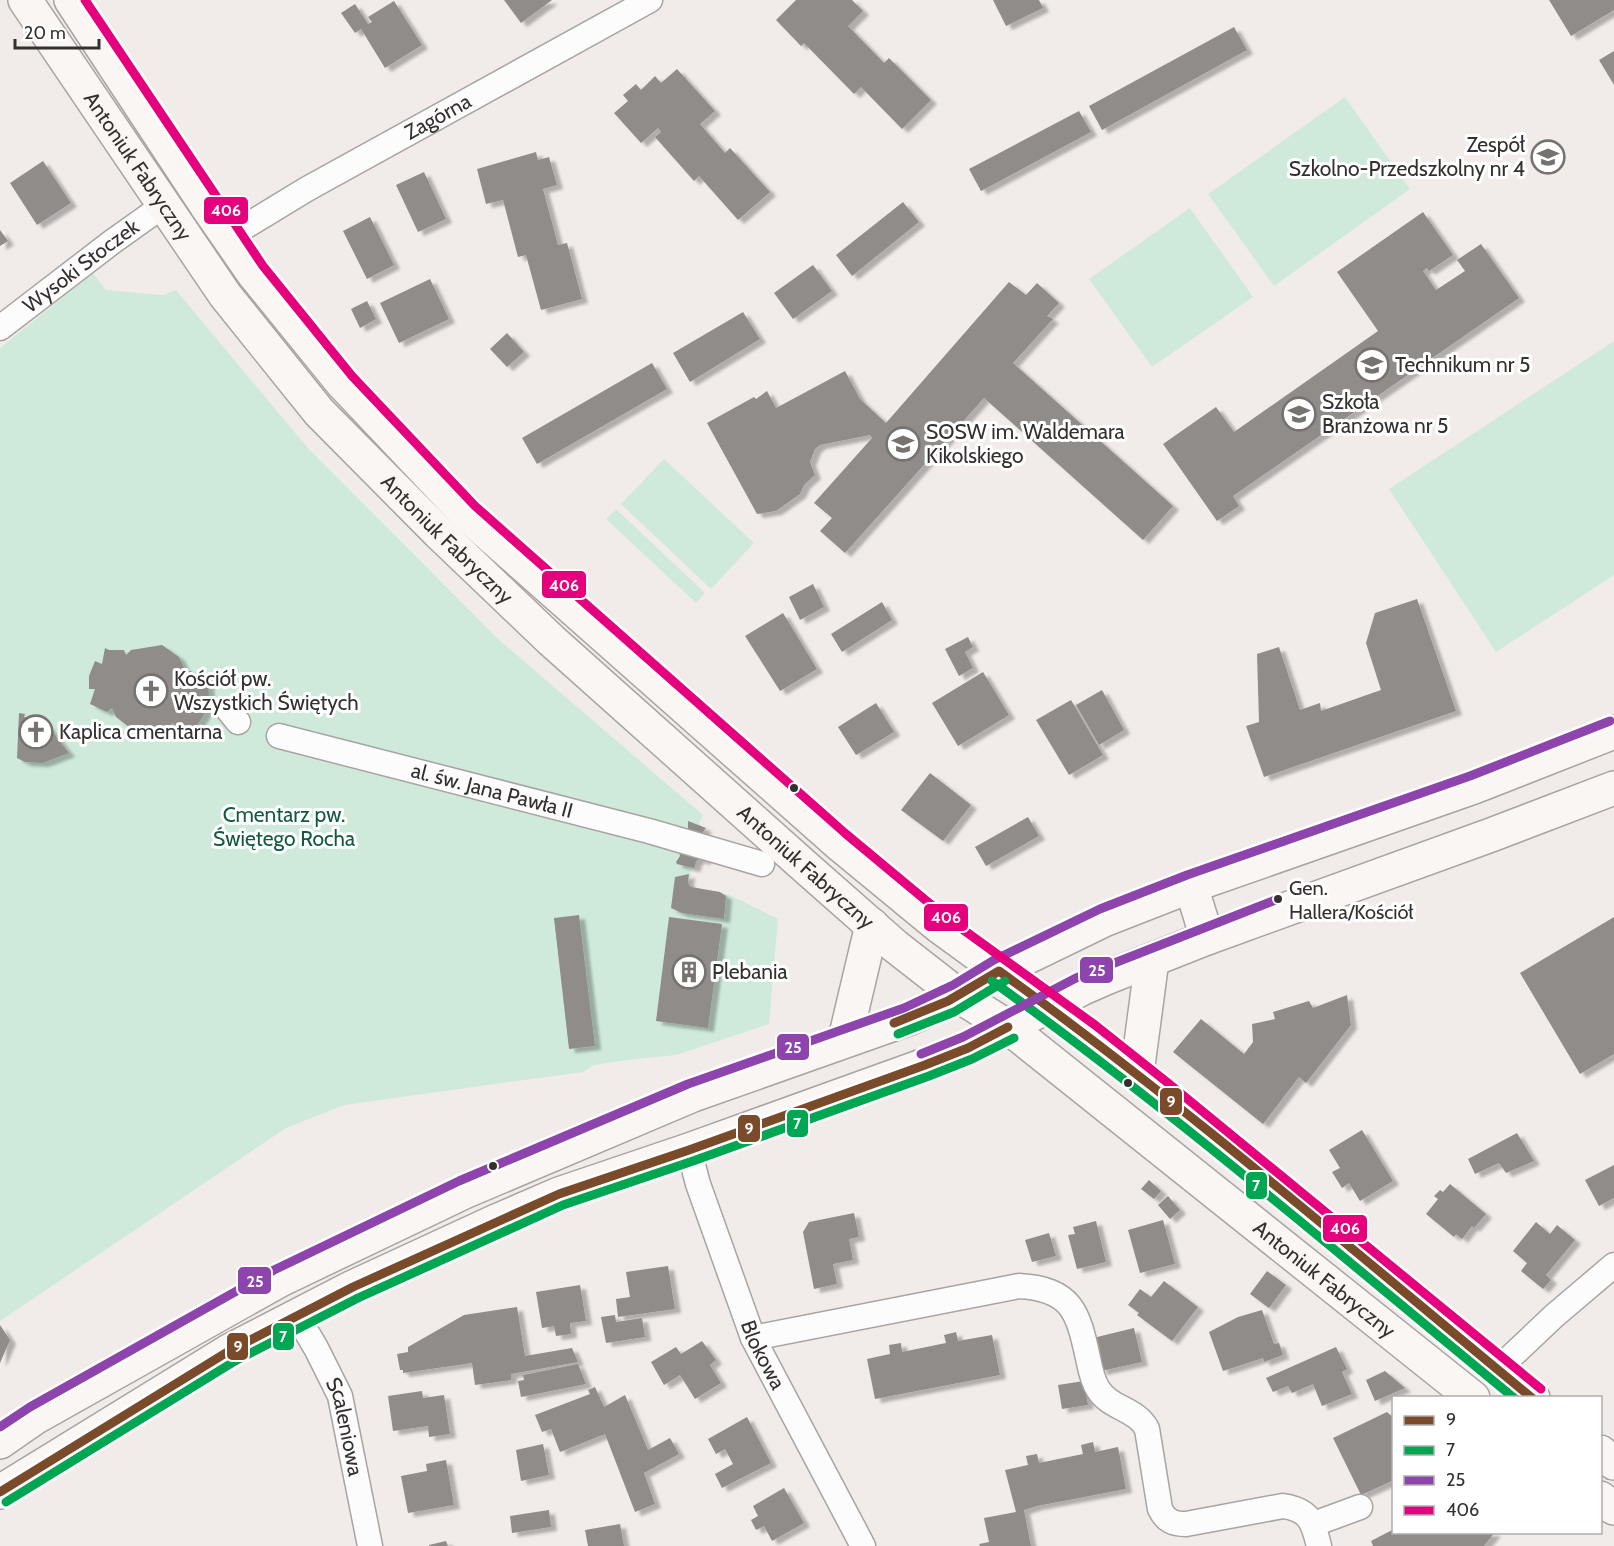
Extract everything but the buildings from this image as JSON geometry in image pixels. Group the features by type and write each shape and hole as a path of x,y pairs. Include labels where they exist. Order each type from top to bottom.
{"main road":[{"name":"Antoniuk Fabryczny","path":"25,0 225,295 319,412 438,532 552,640 872,925 959,996 1008,1027 1134,1126 1471,1396"},
{"name":"Antoniuk Fabryczny","path":"71,0 253,273 343,384 467,515 837,843 940,927 1050,1006 1149,1082 1531,1396"},
{"path":"0,1442 36,1417 280,1280 464,1192 645,1114 750,1073 908,1019 959,996 999,971 1085,928 1191,886 1474,787 1614,732"},
{"path":"0,1492 229,1352 353,1287 559,1194 925,1065 968,1048 1081,988 1207,938 1614,788"},
{"path":"811,872 837,843"},
{"path":"1191,886 1207,938"},
{"path":"845,1039 872,925"},
{"path":"1134,1126 1149,1082 1152,960"},
{"path":"1602,1454 1614,1463"}],"street":[{"name":"Zagórna","path":"228,237 307,189 650,0"},
{"name":"Wysoki Stoczek","path":"0,328 164,205"},
{"name":"al. św. Jana Pawła II","path":"279,736 762,864"},
{"name":"Blokowa","path":"689,1150 698,1184 753,1338 863,1546"},
{"path":"1498,1369 1554,1316 1614,1265"},
{"path":"753,1338 1019,1286 1049,1291 1075,1312 1080,1323 1096,1387 1117,1407 1135,1414 1147,1429 1160,1509 1164,1518 1176,1524 1186,1524 1283,1506 1295,1508 1306,1515 1316,1535 1360,1507"},
{"name":"Scaleniowa","path":"297,1316 340,1396 370,1546"}],"green space":[{"path":"1345,97 1410,189 1274,286 1208,194"},
{"path":"1190,208 1253,297 1152,367 1089,279"},
{"name":"Cmentarz pw. Świętego Rocha","path":"93,273 106,290 163,295 176,290 307,447 498,639 703,815 699,823 703,828 695,869 691,868 690,886 732,896 778,919 769,1024 676,1055 594,1065 583,1072 344,1105 286,1128 0,1321 0,348"},
{"path":"1614,341 1614,575 1496,652 1389,489"},
{"path":"664,459 754,543 711,589 621,504"},
{"path":"616,509 705,593 696,603 606,519"}],"transit line":[{"name":"406","path":"85,0 263,266 352,376 475,506 846,834 947,918 1095,1025 1541,1389"},
{"name":"25","path":"0,1427 30,1407 274,1270 459,1181 688,1084 904,1008 953,985 994,960 1100,909 1187,875 1470,776 1610,721"},
{"name":"25","path":"921,1054 963,1037 1076,978 1278,899"},
{"name":"9","path":"999,971 1203,1126 1530,1396"},
{"name":"9","path":"894,1023 948,1001 999,971"},
{"name":"7","path":"992,981 1126,1081 1512,1396"},
{"name":"7","path":"898,1034 954,1012 1005,981"},
{"name":"9","path":"0,1492 229,1351 353,1287 559,1194 925,1065 968,1048 1008,1027"},
{"name":"7","path":"6,1502 235,1361 358,1298 563,1205 929,1076 972,1059 1014,1038"}],"place":[{"name":"Zespół Szkolno-Przedszkolny nr 4","path":"1548,157"},
{"name":"Technikum nr 5","path":"1372,365"},
{"name":"Szkoła Branżowa nr 5","path":"1299,414"},
{"name":"SOSW im. Waldemara Kikolskiego","path":"903,444"},
{"name":"Kościół pw. Wszystkich Świętych","path":"151,691"},
{"name":"Kaplica cmentarna","path":"36,732"},
{"name":"Gen. Hallera/Kościół","path":"1278,899"},
{"name":"Plebania","path":"689,972"}]}
